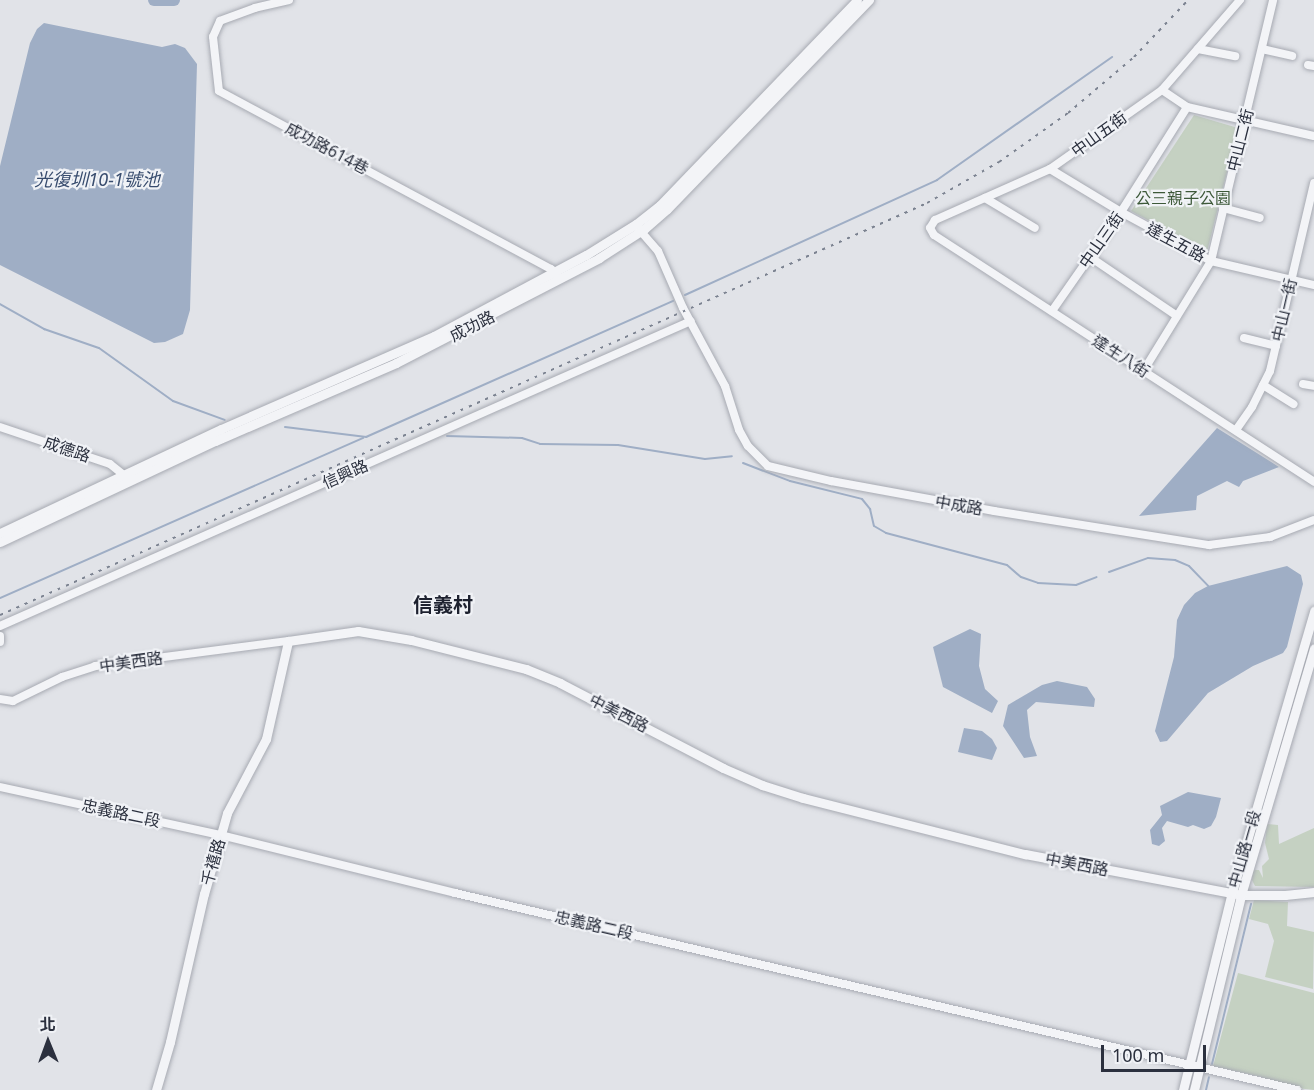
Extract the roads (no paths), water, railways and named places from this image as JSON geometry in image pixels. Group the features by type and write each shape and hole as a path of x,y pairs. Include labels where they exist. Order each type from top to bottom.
{"street":[{"name":"成功路614巷","path":"289,0 255,8 220,21 213,37 219,91 556,276"},
{"name":"成功路","path":"638,228 857,0"},
{"name":"成功路","path":"0,542 220,429 434,336 556,276 638,228 704,173 869,0"},
{"name":"中山五街","path":"930,228 935,220 1050,169 1162,90 1240,0"},
{"name":"中山二街","path":"1144,370 1211,261 1273,0"},
{"path":"1198,49 1235,56"},
{"path":"1262,49 1292,56"},
{"path":"1162,90 1187,107 1314,136"},
{"name":"中山三街","path":"1052,311 1121,212 1187,107"},
{"name":"達生五路","path":"1050,169 1121,212 1211,261 1314,285"},
{"name":"中山一街","path":"1236,430 1270,371 1314,183"},
{"path":"985,198 1035,228"},
{"path":"1223,208 1260,218"},
{"name":"中成路","path":"638,228 658,251 725,386 739,430 748,446 768,466 831,481 994,511 1209,545 1270,537 1314,520"},
{"name":"達生八街","path":"930,228 934,235 1314,482"},
{"path":"1090,257 1177,316"},
{"name":"信興路","path":"0,626 691,321"},
{"path":"1244,338 1276,346"},
{"path":"1304,384 1314,386"},
{"path":"1263,385 1294,404"},
{"name":"成德路","path":"0,427 110,464 126,478"},
{"name":"成功路","path":"0,533 126,478"},
{"name":"中山路一段","path":"1183,1090 1188,1065 1291,707 1314,611"},
{"name":"中美西路","path":"0,699 13,701 62,677 95,666 358,631 471,654 543,675 723,768 803,798 1025,854 1143,878 1237,893 1285,895 1314,892"},
{"path":"0,636 0,642"},
{"name":"千禧路","path":"156,1090 170,1041 204,894 227,813 266,739 288,641"},
{"name":"中山路一段","path":"1291,707 1314,649"},
{"name":"忠義路二段","path":"0,787 221,835 455,893 1297,1090"},
{"name":"中山路一段","path":"1194,1090 1237,893"}],"water":[{"name":"光復圳10-1號池","path":"44,23 162,47 175,44 185,48 197,64 190,310 183,334 165,342 154,343 0,265 0,166 30,43 37,29"},
{"path":"1217,428 1279,467 1243,481 1239,487 1227,481 1197,496 1196,510 1139,516"},
{"path":"1287,566 1301,575 1303,584 1287,647 1283,653 1253,666 1208,693 1167,741 1160,742 1155,731 1174,657 1177,620 1184,605 1195,593 1208,586"},
{"path":"970,629 981,634 979,666 985,689 998,701 992,713 943,687 933,647"},
{"path":"1057,681 1087,687 1095,699 1094,707 1036,702 1027,710 1030,737 1037,756 1024,758 1003,726 1008,705 1042,685"},
{"path":"964,728 982,731 992,739 997,748 992,760 958,752"},
{"path":"1188,792 1221,798 1211,826 1204,829 1167,821 1162,828 1165,841 1159,846 1152,844 1150,830 1162,815 1160,806"}],"waterway":[{"path":"154,0 174,0"},
{"path":"685,295 937,180 1112,57"},
{"path":"285,427 366,437 673,301"},
{"path":"0,304 44,329 99,348 173,401 225,420"},
{"path":"447,436 522,438 540,444 618,445 705,459 732,456"},
{"path":"0,598 363,438"},
{"path":"743,463 790,481 862,499 870,509 874,526 886,533 1007,565 1021,577 1038,583 1076,585 1097,577"},
{"path":"1109,572 1148,558 1175,560 1189,566 1208,586"},
{"path":"1212,1064 1251,904"},
{"path":"1206,1090 1209,1077"}],"railway":[{"path":"0,615 927,203 999,162 1068,113 1134,57 1188,0"}],"district":[{"name":"信義村","path":"443,604"}],"park label":[{"name":"公三親子公園","path":"1183,198"}]}
